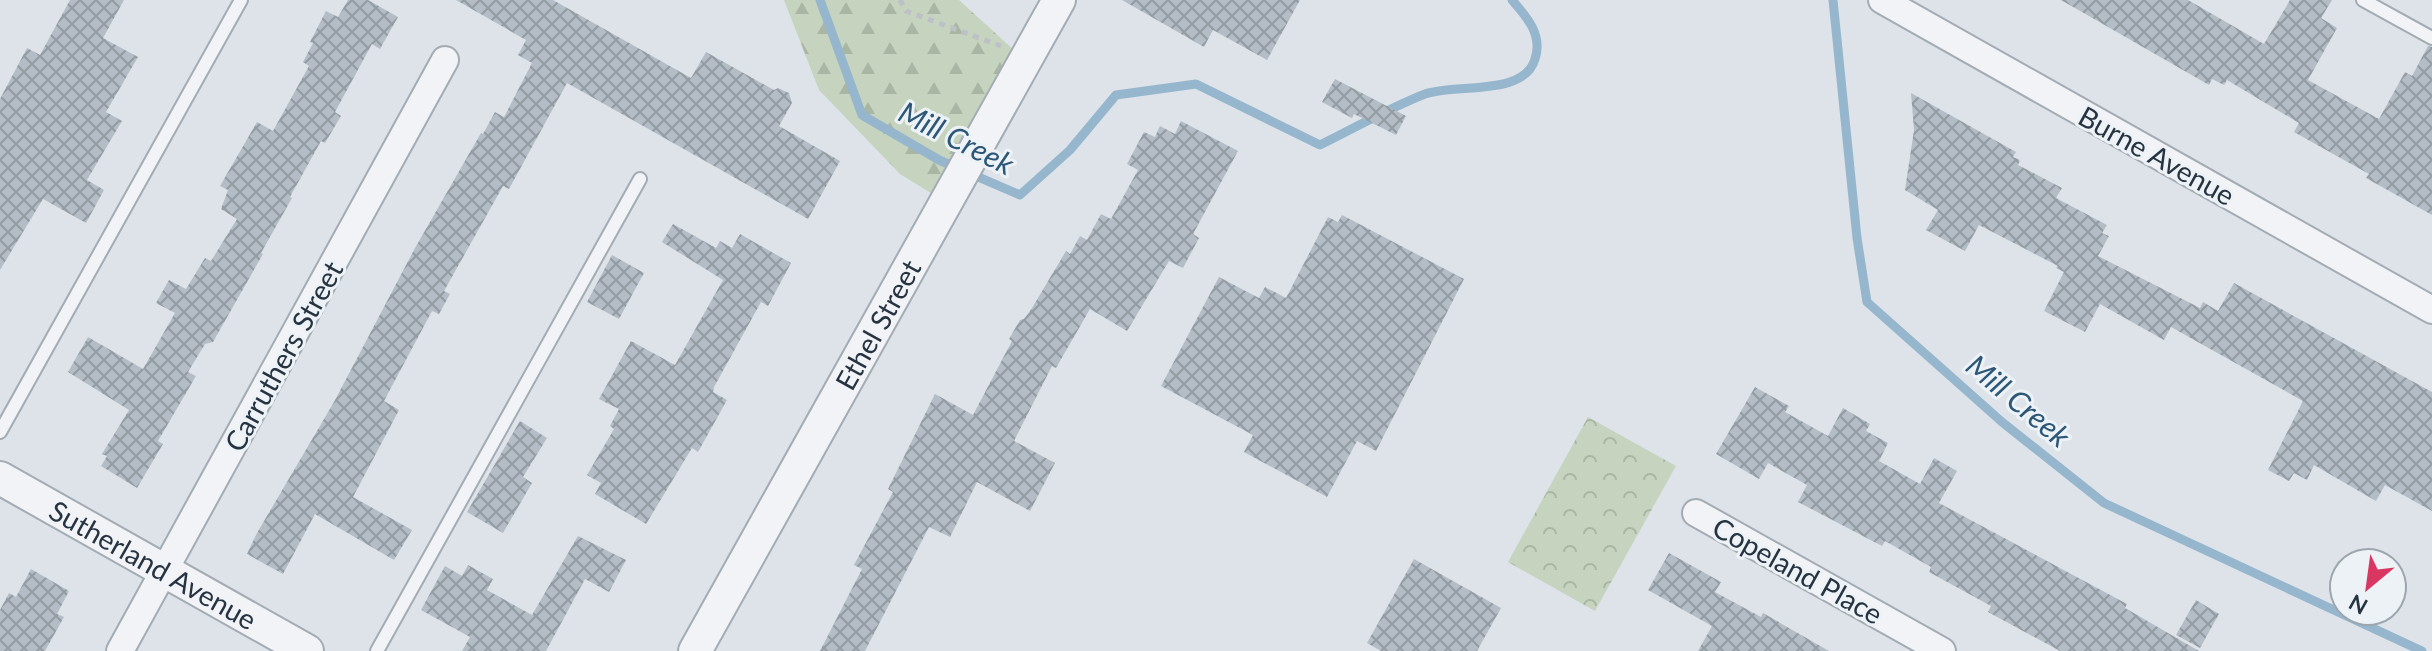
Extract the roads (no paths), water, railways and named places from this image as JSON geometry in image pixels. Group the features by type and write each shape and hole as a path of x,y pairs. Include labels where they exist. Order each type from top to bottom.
{"street":[{"name":"Ethel Street","path":"695,651 1059,0"},
{"name":"Burne Avenue","path":"1882,0 2432,310"},
{"name":"Carruthers Street","path":"120,651 445,60"},
{"name":"Sutherland Avenue","path":"0,478 307,651"},
{"name":"Copeland Place","path":"1696,513 1942,651"}],"lane":[{"path":"0,432 241,0"},
{"path":"2363,0 2432,38"},
{"path":"377,651 640,179"}],"waterway":[{"name":"Mill Creek","path":"820,0 862,115 939,160 1020,195 1070,150 1116,95 1196,84 1320,145 1425,94 1488,87 1518,79 1528,71 1535,59 1537,42 1528,20 1512,0"},
{"name":"Mill Creek","path":"1833,0 1857,238 1867,302 2002,422 2104,503 2422,651"}]}
